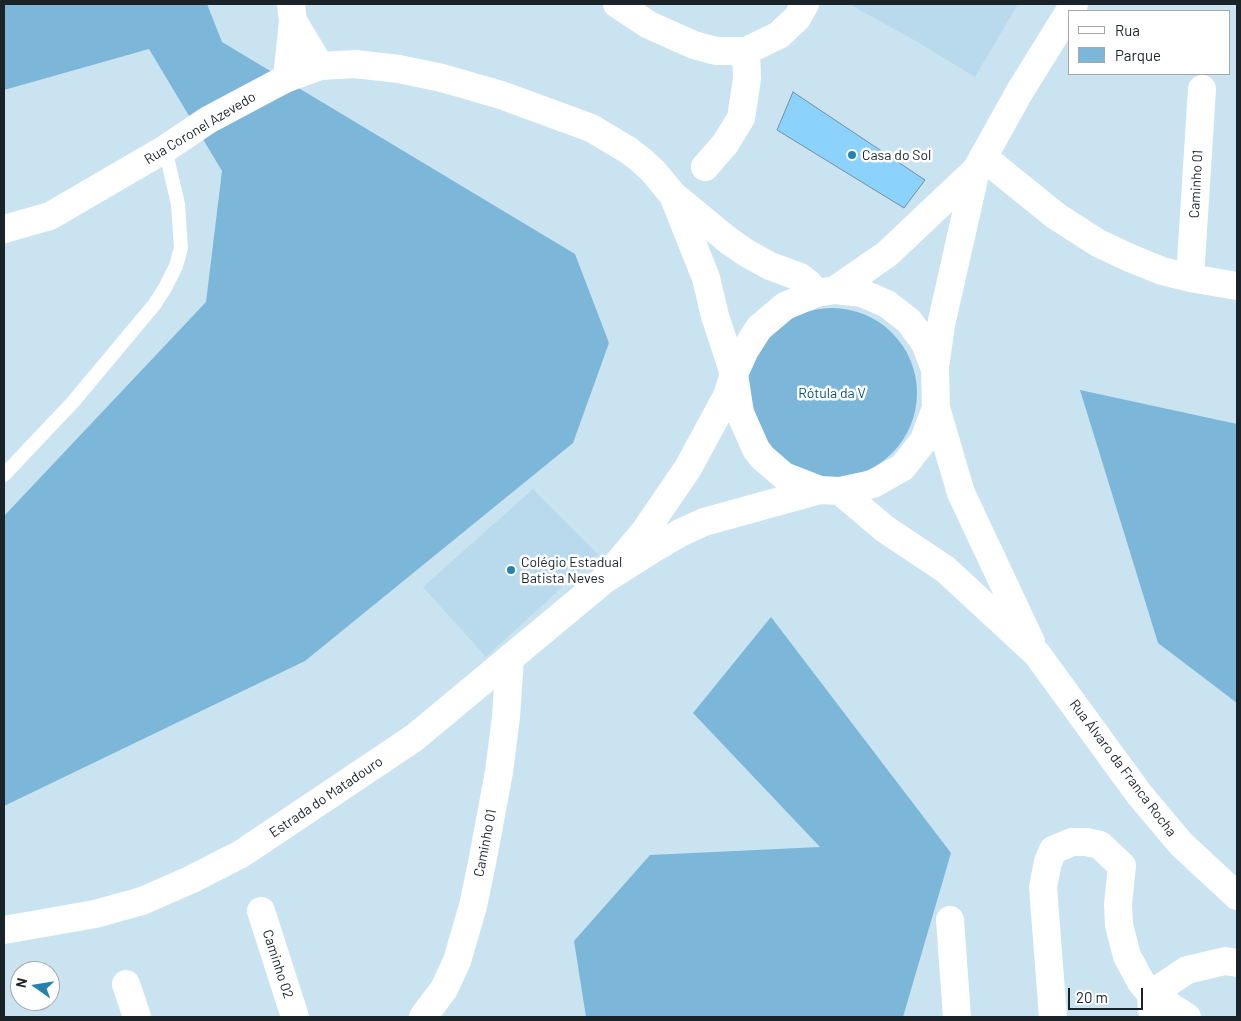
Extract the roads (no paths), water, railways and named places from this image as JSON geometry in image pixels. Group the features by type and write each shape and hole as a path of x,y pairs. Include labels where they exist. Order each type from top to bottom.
{"main road":[{"path":"617,4 649,25 694,45 716,51 746,52 779,34 797,18 805,4"},
{"path":"292,12 320,66"},
{"path":"287,78 292,12"},
{"path":"936,408 934,368 941,325 979,164 1020,91 1068,14"},
{"path":"705,167 725,144 741,118 747,79 746,52"},
{"name":"Rua Coronel Azevedo","path":"4,229 50,216 165,149 208,120 287,78 320,66 355,64 399,69 442,78 554,113 591,128 628,150 653,171 673,195 711,227 748,254 770,266 800,277 825,292"},
{"name":"Caminho 01","path":"1190,278 1202,89"},
{"path":"979,164 1098,243 1162,271 1237,286"},
{"name":"Estrada do Matadouro","path":"604,580 645,530 688,468 727,396 734,374 759,328 784,306 825,292 887,254 979,164"},
{"name":"Rua Coronel Azevedo","path":"673,195 706,278 715,316 734,374 740,413 756,449 762,457 784,476 830,490"},
{"path":"825,292 862,294 887,304 909,320 925,343 934,368"},
{"name":"Estrada do Matadouro","path":"4,930 95,914 142,901 242,854 414,738 604,580 680,533 704,522 830,490 873,484 902,467 924,440 936,408"},
{"name":"Rua Álvaro da Franca Rocha","path":"936,408 961,494 1037,654 1145,802 1180,844 1237,896"},
{"name":"Rua Álvaro da Franca Rocha","path":"830,490 945,568 1037,654"},
{"name":"Caminho 01","path":"423,1017 444,989 457,961 472,906 499,772 506,717 510,658"},
{"path":"1053,1017 1043,887 1048,862 1053,850 1072,842 1100,845 1122,866 1118,904 1123,942 1127,956 1152,1005 1187,1017"},
{"name":"Caminho 02","path":"261,911 295,1017"},
{"path":"950,920 957,1017"},
{"path":"1152,1005 1187,970 1225,961 1237,963"},
{"path":"126,984 136,1017"}],"lane":[{"path":"4,475 73,402 154,306 176,266 181,248 178,204 165,149"}],"place":[{"name":"Casa do Sol","path":"852,155"},
{"name":"Colégio Estadual Batista Neves","path":"511,570"}],"park label":[{"name":"Rótula da V","path":"832,393"}]}
